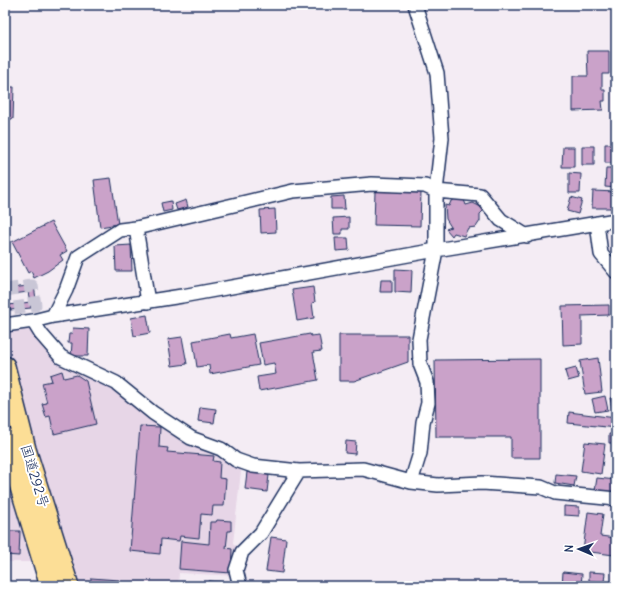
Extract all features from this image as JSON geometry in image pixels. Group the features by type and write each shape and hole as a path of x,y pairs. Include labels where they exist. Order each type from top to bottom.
{"highway":[{"name":"国道292号","path":"5,366 26,449 69,586"},
{"name":"国道292号","path":"6,447 50,586"}],"street":[{"path":"412,482 420,453 423,422 428,403 427,382 420,364 418,339 436,250 436,191 442,138 437,73 415,5"},
{"path":"53,316 66,290 78,257 120,230 136,228 293,190 372,184 425,186 436,191 480,195 501,220 527,236"},
{"path":"5,325 33,321 53,316 148,302 436,250 616,220"},
{"path":"597,223 601,254 616,272"},
{"path":"136,228 148,302"},
{"path":"33,321 41,334 61,357 116,383 154,413 191,438 220,449 236,460 253,466 299,471 364,469 412,482 438,485 482,483 541,487 555,493 616,499"},
{"path":"240,586 236,570 242,552 261,533 299,471"}],"shaded area":[{"path":"33,321 61,357 153,413 242,462 233,543 242,552 238,576 179,573 178,586 79,586 20,395 5,334 5,325"},
{"path":"5,476 31,562 5,562"}],"building":[{"path":"587,51 609,51 609,74 602,74 602,90 605,90 605,101 602,101 603,110 573,111 573,76 588,76"},
{"path":"5,87 14,87 13,119 5,119"},
{"path":"605,144 616,144 616,163 605,163"},
{"path":"582,146 594,146 594,165 582,165"},
{"path":"563,147 574,147 574,167 562,167"},
{"path":"606,168 616,168 616,188 605,187"},
{"path":"569,173 581,174 580,193 569,193"},
{"path":"111,178 118,224 100,227 94,180"},
{"path":"375,191 421,192 420,226 374,225"},
{"path":"593,191 616,192 616,208 592,208"},
{"path":"344,196 345,209 331,209 331,197"},
{"path":"571,197 582,200 578,214 567,211"},
{"path":"458,198 464,200 466,205 473,203 485,209 480,214 480,221 476,227 468,228 464,236 454,233 452,236 446,229 451,227 446,219 445,205 449,206 451,201"},
{"path":"186,200 188,207 177,210 175,204"},
{"path":"171,201 172,210 163,212 161,203"},
{"path":"275,209 276,232 261,233 260,210"},
{"path":"349,217 349,229 342,229 342,234 334,234 333,218"},
{"path":"51,222 67,251 60,255 63,260 48,271 34,278 31,271 28,273 12,242"},
{"path":"335,238 348,238 349,250 336,251"},
{"path":"131,245 132,271 116,271 115,246"},
{"path":"395,269 412,270 411,293 395,292"},
{"path":"381,280 392,280 392,292 380,292"},
{"path":"34,285 37,307 31,308 27,286"},
{"path":"27,286 28,292 5,295 5,289"},
{"path":"313,287 315,302 312,303 314,318 297,321 292,290"},
{"path":"30,302 31,308 10,310 9,305"},
{"path":"609,305 609,315 582,316 582,344 563,345 562,306"},
{"path":"147,315 150,333 134,336 131,318"},
{"path":"73,328 89,329 88,356 71,356 72,343 68,343 69,334 72,334"},
{"path":"230,334 231,338 253,334 259,365 210,374 209,365 197,367 193,341"},
{"path":"310,334 311,336 319,335 322,351 313,352 318,380 259,391 257,377 276,374 274,363 263,365 259,343"},
{"path":"339,335 408,335 408,362 354,381 339,381"},
{"path":"182,337 187,364 172,366 168,339"},
{"path":"598,358 602,392 585,394 580,361"},
{"path":"540,359 540,458 511,458 511,437 436,437 435,360"},
{"path":"576,368 579,378 568,381 565,371"},
{"path":"62,371 64,378 77,375 86,381 96,424 54,434 50,416 46,417 42,404 47,403 42,383 52,381 50,375"},
{"path":"605,396 608,410 595,412 592,399"},
{"path":"610,398 616,398 616,407 612,408"},
{"path":"200,407 216,409 214,423 198,421"},
{"path":"569,412 616,418 616,428 568,423"},
{"path":"140,426 160,427 159,447 168,448 167,452 214,456 213,461 220,462 219,478 226,479 224,506 213,506 212,515 201,514 199,538 180,536 179,541 161,539 160,554 130,551"},
{"path":"609,434 616,434 616,443 609,443"},
{"path":"346,441 356,442 355,454 345,453"},
{"path":"585,442 605,444 601,474 581,471"},
{"path":"247,472 269,475 267,492 245,489"},
{"path":"556,474 576,476 574,486 555,483"},
{"path":"597,478 616,480 616,492 595,490"},
{"path":"564,506 579,507 579,516 564,515"},
{"path":"588,512 603,514 600,536 616,538 614,555 583,551"},
{"path":"613,517 616,517 616,530 611,529"},
{"path":"217,520 231,521 231,531 228,531 226,548 232,549 231,573 179,569 181,541 209,544 210,522 216,522"},
{"path":"5,531 20,531 19,556 5,555"},
{"path":"271,537 286,539 282,573 266,571"},
{"path":"563,572 582,574 581,586 562,586"},
{"path":"589,572 605,573 604,582 589,581"},
{"path":"91,578 119,580 118,586 90,586"},
{"path":"209,581 221,582 221,586 208,586"}],"tunnel":[{"path":"5,290 32,286 35,305 14,308"}]}
